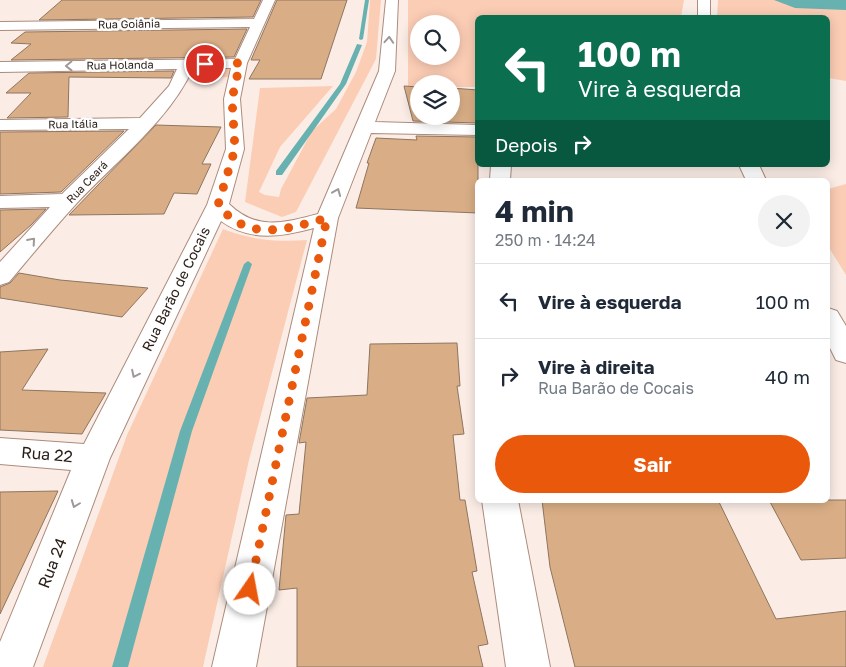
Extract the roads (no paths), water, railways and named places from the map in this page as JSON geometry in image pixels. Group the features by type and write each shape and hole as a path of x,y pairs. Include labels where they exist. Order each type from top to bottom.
{"street":[{"name":"Rua Barão de Cocais","path":"93,458 218,205 235,149 232,99 227,81 240,63 270,0"},
{"path":"234,667 327,218 387,71 392,0"},
{"path":"704,0 704,15"},
{"name":"Rua Goiânia","path":"0,26 259,23"},
{"name":"Rua Holanda","path":"0,67 192,72 240,63"},
{"name":"Rua Ceará","path":"0,278 68,200 145,123 192,72"},
{"name":"Rua Itália","path":"0,125 145,123"},
{"path":"364,127 475,130"},
{"path":"0,202 68,200"},
{"path":"218,205 229,218 254,230 292,228 327,218"},
{"path":"830,321 846,353"},
{"name":"Rua 22","path":"0,451 93,458"},
{"name":"Rua 24","path":"11,667 93,458"},
{"path":"501,503 528,667"}],"water":[{"path":"774,0 846,0 846,10 795,8"}],"waterway":[{"path":"361,39 367,0"},
{"path":"279,173 343,84 359,45"},
{"path":"120,667 186,431 248,264"}]}
